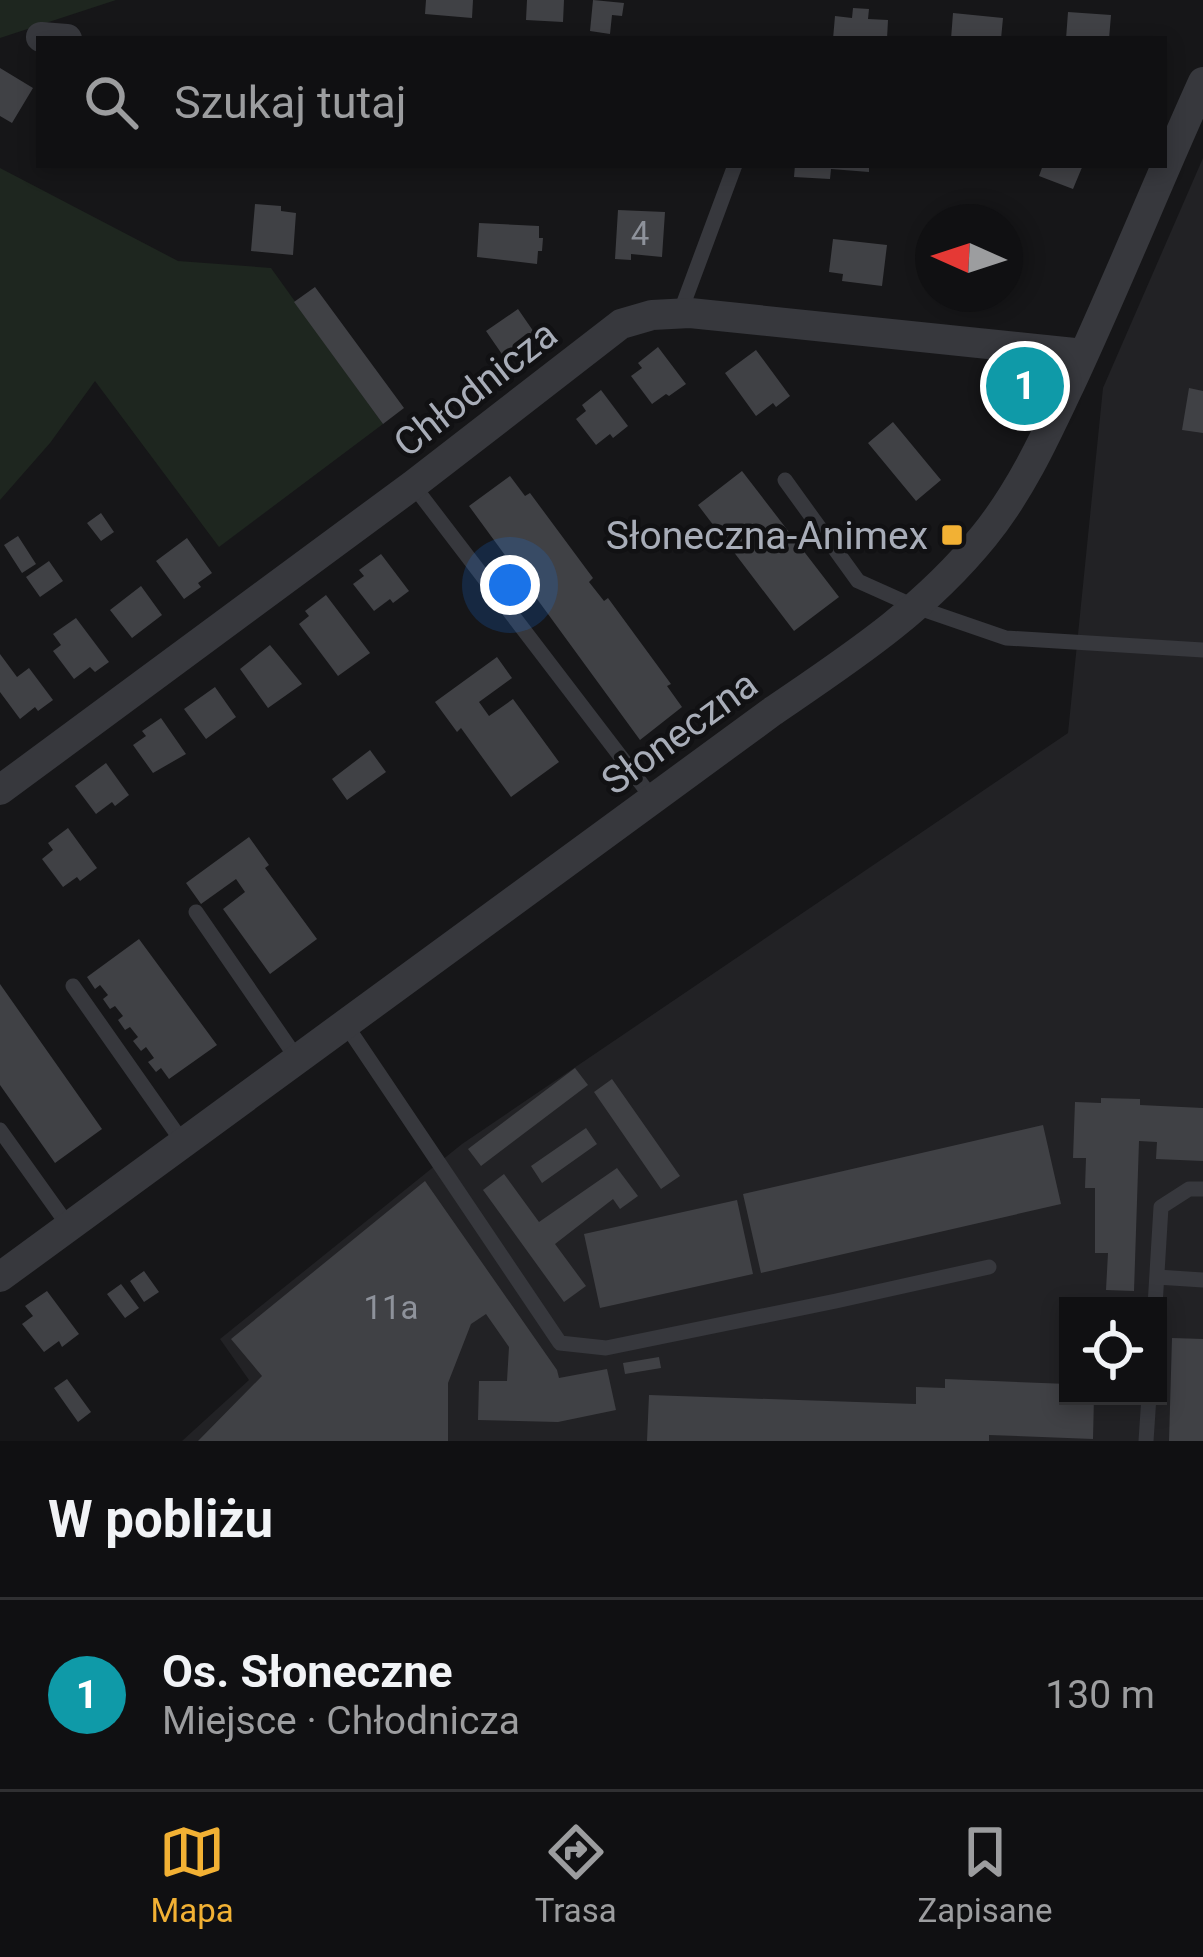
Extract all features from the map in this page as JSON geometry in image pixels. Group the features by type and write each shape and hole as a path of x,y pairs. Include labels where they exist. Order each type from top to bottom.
{"street":[{"name":"Słoneczna","path":"1175,117 1203,82"},
{"name":"Słoneczna","path":"0,1277 916,608 985,535 1034,460 1084,354 1155,168"},
{"name":"Chłodnicza","path":"0,790 413,485 620,325 680,313 1084,354"}],"lane":[{"path":"680,313 734,168"},
{"path":"785,480 858,581 916,608 1006,638 1203,650"},
{"path":"413,485 653,799"},
{"path":"196,912 298,1060"},
{"path":"73,986 184,1144"},
{"path":"346,1025 560,1343 606,1348 989,1267"},
{"path":"0,1130 70,1228"},
{"path":"1155,1297 1161,1207 1189,1189 1203,1190"},
{"path":"1156,1277 1203,1280"},
{"path":"1146,1441 1148,1405"}],"shaded area":[{"path":"0,0 116,0 0,38"},
{"path":"1203,158 1203,1441 182,1441 249,1380 220,1339 462,1144 1068,733 1103,388"},
{"path":"0,168 178,261 271,268 383,424 219,547 95,381 0,500"}],"building":[{"path":"426,0 473,0 472,18 425,14"},
{"path":"527,0 564,0 563,22 526,20"},
{"path":"593,0 624,3 622,16 612,15 610,34 590,31"},
{"path":"853,8 869,9 868,19 888,20 887,36 833,36 835,16 852,18"},
{"path":"1068,12 1111,15 1109,36 1066,36"},
{"path":"953,13 1003,18 1001,36 951,36"},
{"path":"0,68 33,88 12,123 0,116"},
{"path":"795,168 869,168 869,172 831,169 830,179 794,177"},
{"path":"1042,168 1082,168 1073,189 1039,176"},
{"path":"255,204 281,206 281,211 296,213 293,255 251,251"},
{"path":"618,210 665,212 662,257 631,254 631,260 615,259"},
{"path":"479,223 539,226 539,238 543,238 537,264 477,257"},
{"path":"833,239 887,245 882,286 842,281 843,274 829,272"},
{"path":"315,287 404,408 383,424 294,302"},
{"path":"518,309 538,338 506,360 486,331"},
{"path":"658,347 686,384 652,404 631,376 642,368 638,363"},
{"path":"756,350 790,396 756,416 725,373"},
{"path":"1189,388 1203,391 1203,433 1182,430"},
{"path":"601,390 628,426 596,445 576,419 586,411 582,405"},
{"path":"893,422 941,480 916,501 868,443"},
{"path":"742,471 839,597 794,631 698,505"},
{"path":"510,476 525,496 530,493 593,578 589,582 604,601 608,598 671,684 667,686 682,707 640,740 469,506"},
{"path":"101,513 114,532 101,541 87,523"},
{"path":"18,536 36,564 22,573 4,545"},
{"path":"187,538 212,573 184,599 156,561"},
{"path":"381,554 409,591 374,611 353,584 364,576 359,570"},
{"path":"49,561 63,581 40,597 26,577"},
{"path":"141,586 162,615 132,638 110,610"},
{"path":"326,595 370,653 338,676 299,624 309,616 305,611"},
{"path":"76,618 109,662 95,672 90,667 74,679 53,651 61,645 53,634"},
{"path":"270,645 302,684 268,708 240,669"},
{"path":"0,654 17,677 29,668 53,700 20,719 0,692"},
{"path":"497,657 512,678 479,702 489,716 513,699 559,762 511,797 461,728 457,732 435,702"},
{"path":"215,687 236,717 206,739 184,709"},
{"path":"161,718 186,754 153,773 133,745 146,736 142,731"},
{"path":"370,750 386,772 347,800 332,779"},
{"path":"106,763 129,795 96,814 75,786"},
{"path":"68,828 97,868 63,887 42,859 53,850 48,843"},
{"path":"249,837 269,865 265,868 317,939 270,974 223,909 245,892 236,879 201,904 186,883"},
{"path":"139,939 217,1045 169,1079 161,1068 156,1072 148,1062 154,1058 146,1047 141,1051 133,1041 138,1037 118,1020 123,1016 103,999 108,995 100,985 95,989 87,977"},
{"path":"0,984 102,1129 55,1163 0,1085"},
{"path":"575,1068 588,1085 481,1166 468,1149"},
{"path":"612,1079 680,1176 661,1189 594,1092"},
{"path":"1101,1098 1203,1108 1203,1161 1156,1159 1157,1142 1139,1141 1134,1291 1106,1290 1108,1253 1095,1253 1095,1188 1085,1188 1086,1158 1073,1158 1075,1102 1101,1103"},
{"path":"1043,1125 1061,1204 761,1273 743,1194"},
{"path":"586,1128 597,1144 542,1183 531,1166"},
{"path":"617,1168 638,1196 620,1209 613,1199 555,1244 586,1286 564,1302 483,1190 504,1174 539,1222"},
{"path":"425,1181 559,1378 607,1369 616,1410 558,1422 478,1420 479,1381 507,1381 509,1347 486,1314 471,1324 448,1383 448,1441 198,1441 262,1376 231,1339"},
{"path":"737,1200 753,1274 600,1308 584,1234"},
{"path":"144,1271 159,1292 144,1302 130,1281"},
{"path":"121,1284 139,1308 125,1318 107,1294"},
{"path":"47,1291 79,1334 62,1347 59,1341 44,1352 22,1324 33,1316 25,1306"},
{"path":"1172,1338 1203,1339 1203,1441 1169,1441"},
{"path":"659,1357 661,1368 625,1374 623,1363"},
{"path":"67,1379 91,1412 78,1422 54,1388"},
{"path":"945,1379 1059,1384 1059,1405 1094,1405 1093,1439 989,1435 989,1441 647,1441 649,1395 916,1404 916,1387 945,1388"}],"place":[{"name":"Os. Słoneczne","path":"1025,386"},
{"name":"Słoneczna-Animex","path":"952,535"}]}
